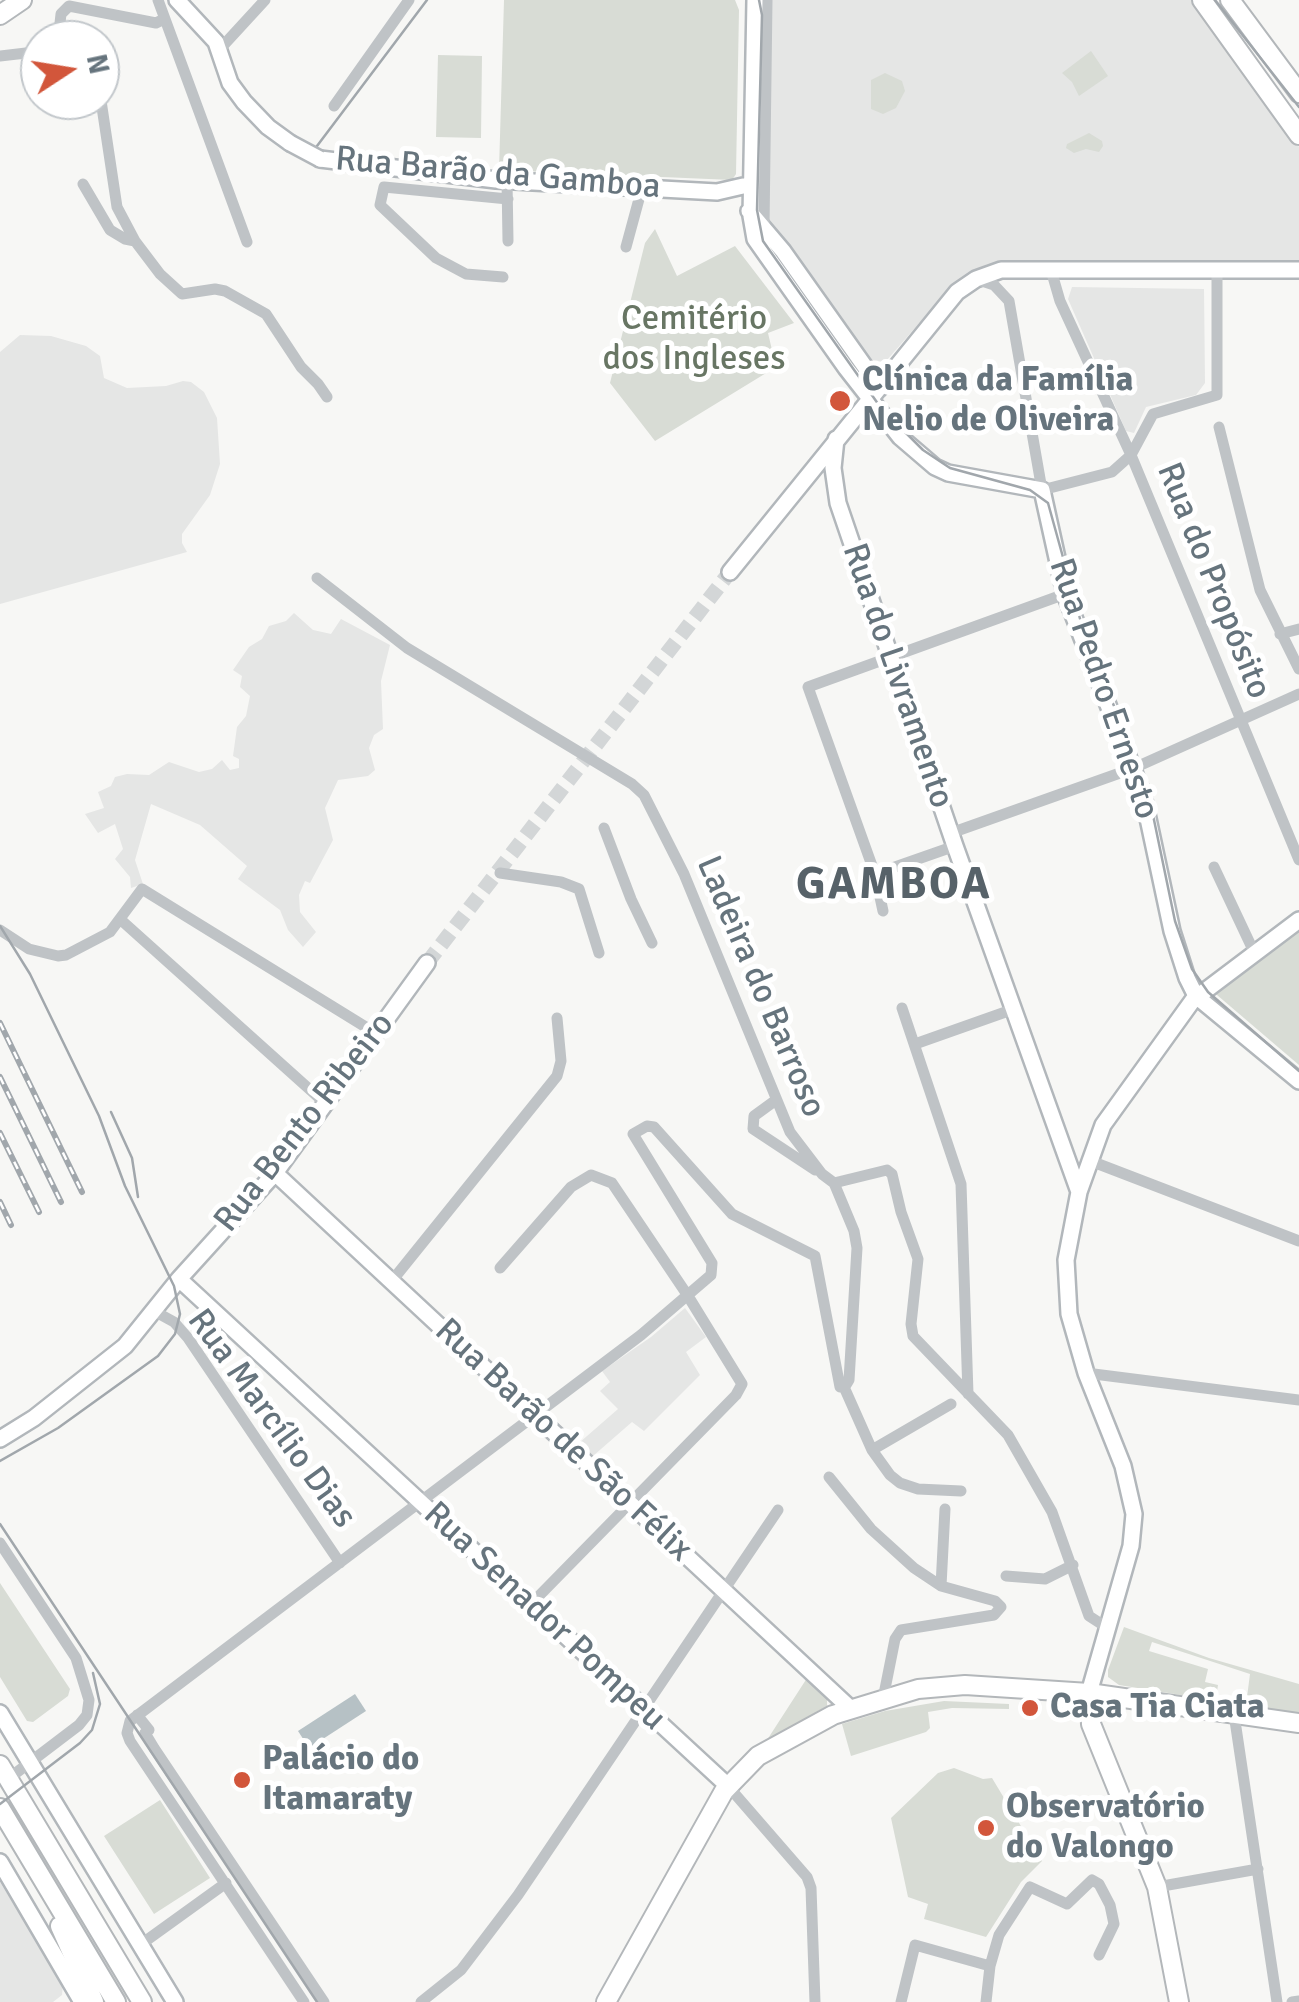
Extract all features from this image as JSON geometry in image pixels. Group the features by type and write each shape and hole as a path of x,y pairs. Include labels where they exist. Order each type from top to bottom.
{"main road":[{"path":"0,15 22,0"},
{"path":"1202,0 1299,134"},
{"path":"1230,0 1299,94"},
{"path":"606,2002 728,1786 747,1765 779,1743 851,1708 931,1686 965,1684 1089,1694 1299,1723"},
{"path":"1089,1694 1091,1724 1158,1887 1179,2002"},
{"path":"4,1772 142,2002"},
{"path":"1,1811 116,2002"},
{"path":"47,1888 63,1935 94,2002"}],"street":[{"path":"158,0 247,242"},
{"name":"Rua Barão da Gamboa","path":"177,0 212,36 234,90 260,120 320,159 507,180 717,192 744,186"},
{"path":"220,50 265,0"},
{"path":"334,106 409,0"},
{"path":"752,0 744,186 758,245 875,394"},
{"path":"751,216 752,0"},
{"path":"764,227 766,0"},
{"path":"60,20 69,6 156,22 164,19"},
{"path":"102,120 116,203 135,240 160,274 182,294 225,291 266,314 300,367 327,398"},
{"path":"507,180 508,241"},
{"path":"83,184 110,230 124,240 135,240"},
{"path":"503,277 466,274 436,258 380,204 384,188 508,198"},
{"path":"626,247 642,188"},
{"path":"717,192 764,227 900,437 935,467 964,478 1042,490 1105,475 1131,455 1153,414 1217,395 1217,269"},
{"path":"730,572 958,292 976,279 1002,270 1299,270"},
{"name":"Rua do Propósito","path":"1051,270 1060,301 1131,455 1299,860"},
{"name":"Rua Pedro Ernesto","path":"976,279 1006,294 1042,490 1066,594 1134,768 1176,945 1196,996"},
{"path":"1219,427 1260,590 1299,669"},
{"name":"Rua do Livramento","path":"836,439 833,468 838,502 1079,1192"},
{"name":"Ladeira do Barroso","path":"317,578 407,648 639,790 684,874 795,1142 834,1183"},
{"path":"883,912 874,874 808,687 1066,594"},
{"path":"1280,634 1299,629"},
{"path":"874,874 1134,768 1299,694"},
{"path":"604,828 652,943"},
{"path":"1214,868 1254,952"},
{"path":"500,872 561,882 579,889 598,953"},
{"path":"2,932 29,949 58,956 110,932 142,890 377,1034"},
{"path":"121,920 327,1105"},
{"path":"1089,1694 1131,1546 1134,1514 1123,1466 1074,1340 1066,1271 1079,1192 1088,1160 1116,1104 1196,996 1299,920"},
{"name":"Rua Bento Ribeiro","path":"0,1438 34,1418 115,1355 275,1173 427,963"},
{"path":"1196,996 1299,1081"},
{"path":"902,1008 961,1184 968,1394"},
{"path":"914,1044 1014,1009"},
{"path":"391,1282 557,1076 562,1061 557,1018"},
{"path":"776,1100 754,1116 753,1129 822,1174"},
{"path":"304,2002 130,1742 128,1726 136,1715 688,1296 713,1270 633,1134 647,1126 654,1127 724,1207 815,1256 837,1381 844,1387 872,1450 900,1483 918,1489 962,1491"},
{"path":"1088,1160 1299,1240"},
{"path":"844,1387 848,1380 857,1248 834,1183 888,1170 918,1259 910,1330 916,1341 999,1424 1021,1456 1052,1512 1088,1616 1106,1627"},
{"name":"Rua Barão de São Félix","path":"275,1173 851,1708"},
{"path":"500,1268 571,1188 592,1176 612,1184 688,1296 740,1379 741,1389 532,1603"},
{"name":"Rua Senador Pompeu","path":"179,1279 728,1786 807,1877 811,1888 815,2002"},
{"name":"Rua Marcílio Dias","path":"154,1311 174,1322 188,1338 340,1563"},
{"path":"1086,1373 1299,1400"},
{"path":"872,1450 951,1404"},
{"path":"829,1477 892,1551 941,1586 995,1601 1000,1607 994,1615 901,1630 895,1639 883,1698"},
{"path":"941,1586 946,1509"},
{"path":"421,2002 461,1970 477,1951 778,1510"},
{"path":"0,1543 76,1658 88,1697 88,1711 82,1722 31,1764 4,1772"},
{"path":"1006,1576 1045,1579 1072,1565"},
{"path":"0,1713 175,2002"},
{"path":"1234,1714 1276,2002"},
{"path":"136,1715 149,1730 145,1734 154,1748 324,2002"},
{"path":"0,1862 82,2002"},
{"path":"1158,1887 1258,1869"},
{"path":"986,2002 990,1966 1000,1935 1028,1889 1034,1886 1069,1904 1092,1880 1102,1889 1114,1917 1113,1928 1099,1955"},
{"path":"140,1945 226,1884"},
{"path":"902,2002 915,1945 990,1966"}],"shaded area":[{"path":"770,0 1192,0 1299,147 1299,260 1012,260 988,264 956,281 887,360 873,363 767,223"},
{"path":"1072,287 1204,289 1205,383 1196,395 1146,407 1134,433 1126,431 1068,299"},
{"path":"20,335 51,336 86,346 100,356 104,378 127,388 183,381 204,392 217,418 220,464 210,495 182,534 187,552 0,604 0,352"},
{"path":"294,613 313,630 331,634 341,619 390,645 381,681 383,729 374,735 369,748 375,770 368,776 338,780 325,808 333,840 310,883 305,881 299,895 300,912 316,932 303,947 288,930 280,910 238,879 247,866 200,825 151,804 135,860 143,884 131,888 130,877 115,859 123,849 115,824 98,833 85,814 104,808 98,792 111,786 115,777 149,775 169,762 199,772 212,769 222,760 230,770 239,768 239,759 233,756 237,727 246,716 250,696 240,687 242,676 233,670 269,626 286,621"},
{"path":"685,1308 706,1337 686,1352 700,1375 644,1431 632,1422 593,1456 579,1443 618,1409 600,1391 610,1382 602,1371"},
{"path":"355,1694 366,1711 309,1748 298,1731"},
{"path":"0,1882 63,1984 62,1995 53,2002 0,2002"}],"green space":[{"path":"504,0 735,0 739,10 736,174 732,180 499,170"},
{"path":"1091,51 1108,76 1079,96 1062,73"},
{"path":"438,55 482,56 481,138 436,137"},
{"path":"885,73 902,81 905,91 896,108 883,114 871,109 871,80"},
{"path":"1089,133 1102,141 1099,152 1086,149 1074,153 1066,148 1067,144"},
{"name":"Cemitério dos Ingleses","path":"655,229 677,276 735,246 794,323 768,333 776,367 655,441 610,383 645,243"},
{"path":"1299,930 1299,1065 1210,989"},
{"path":"0,1583 70,1689 68,1696 33,1722 27,1721 0,1677"},
{"path":"1124,1627 1209,1658 1299,1684 1299,1714 1119,1685 1108,1677","holes":["1152,1642 1250,1674 1247,1697 1264,1699 1264,1704 1216,1698 1218,1685 1205,1682 1208,1669 1149,1651"]},
{"path":"809,1675 827,1691 827,1706 767,1740"},
{"path":"944,1701 1009,1704 1009,1709 952,1708 928,1712 930,1728 926,1732 851,1756 842,1724 885,1711"},
{"path":"954,1768 983,1779 992,1778 1042,1861 1021,1882 986,1937 924,1919 928,1904 908,1897 891,1818 938,1773"},
{"path":"160,1800 210,1878 154,1914 104,1836"}],"tunnel":[{"path":"427,963 730,572"}],"tram line":[{"path":"317,146 427,0"},
{"path":"759,0 762,15 757,210 763,241 881,408 923,450 950,468 1030,490 1048,503 1082,626 1148,791 1175,921 1192,969 1208,992 1299,1071"},
{"path":"1215,0 1299,107"},
{"path":"0,926 30,974 99,1116 125,1186 174,1286 180,1314 175,1334 158,1356 58,1428 0,1461"},
{"path":"111,1112 132,1158 138,1197"},
{"path":"0,1524 317,2002"},
{"path":"0,1804 92,1730 100,1704 93,1673"}],"railway":[{"path":"0,1023 82,1192"},
{"path":"0,1077 61,1202"},
{"path":"0,1133 39,1212"},
{"path":"0,1202 11,1225"}],"place":[{"name":"Clínica da Família Nelio de Oliveira","path":"840,401"},
{"name":"Casa Tia Ciata","path":"1030,1708"},
{"name":"Palácio do Itamaraty","path":"242,1780"},
{"name":"Observatório do Valongo","path":"986,1828"}],"district":[{"name":"GAMBOA","path":"894,886"}]}
